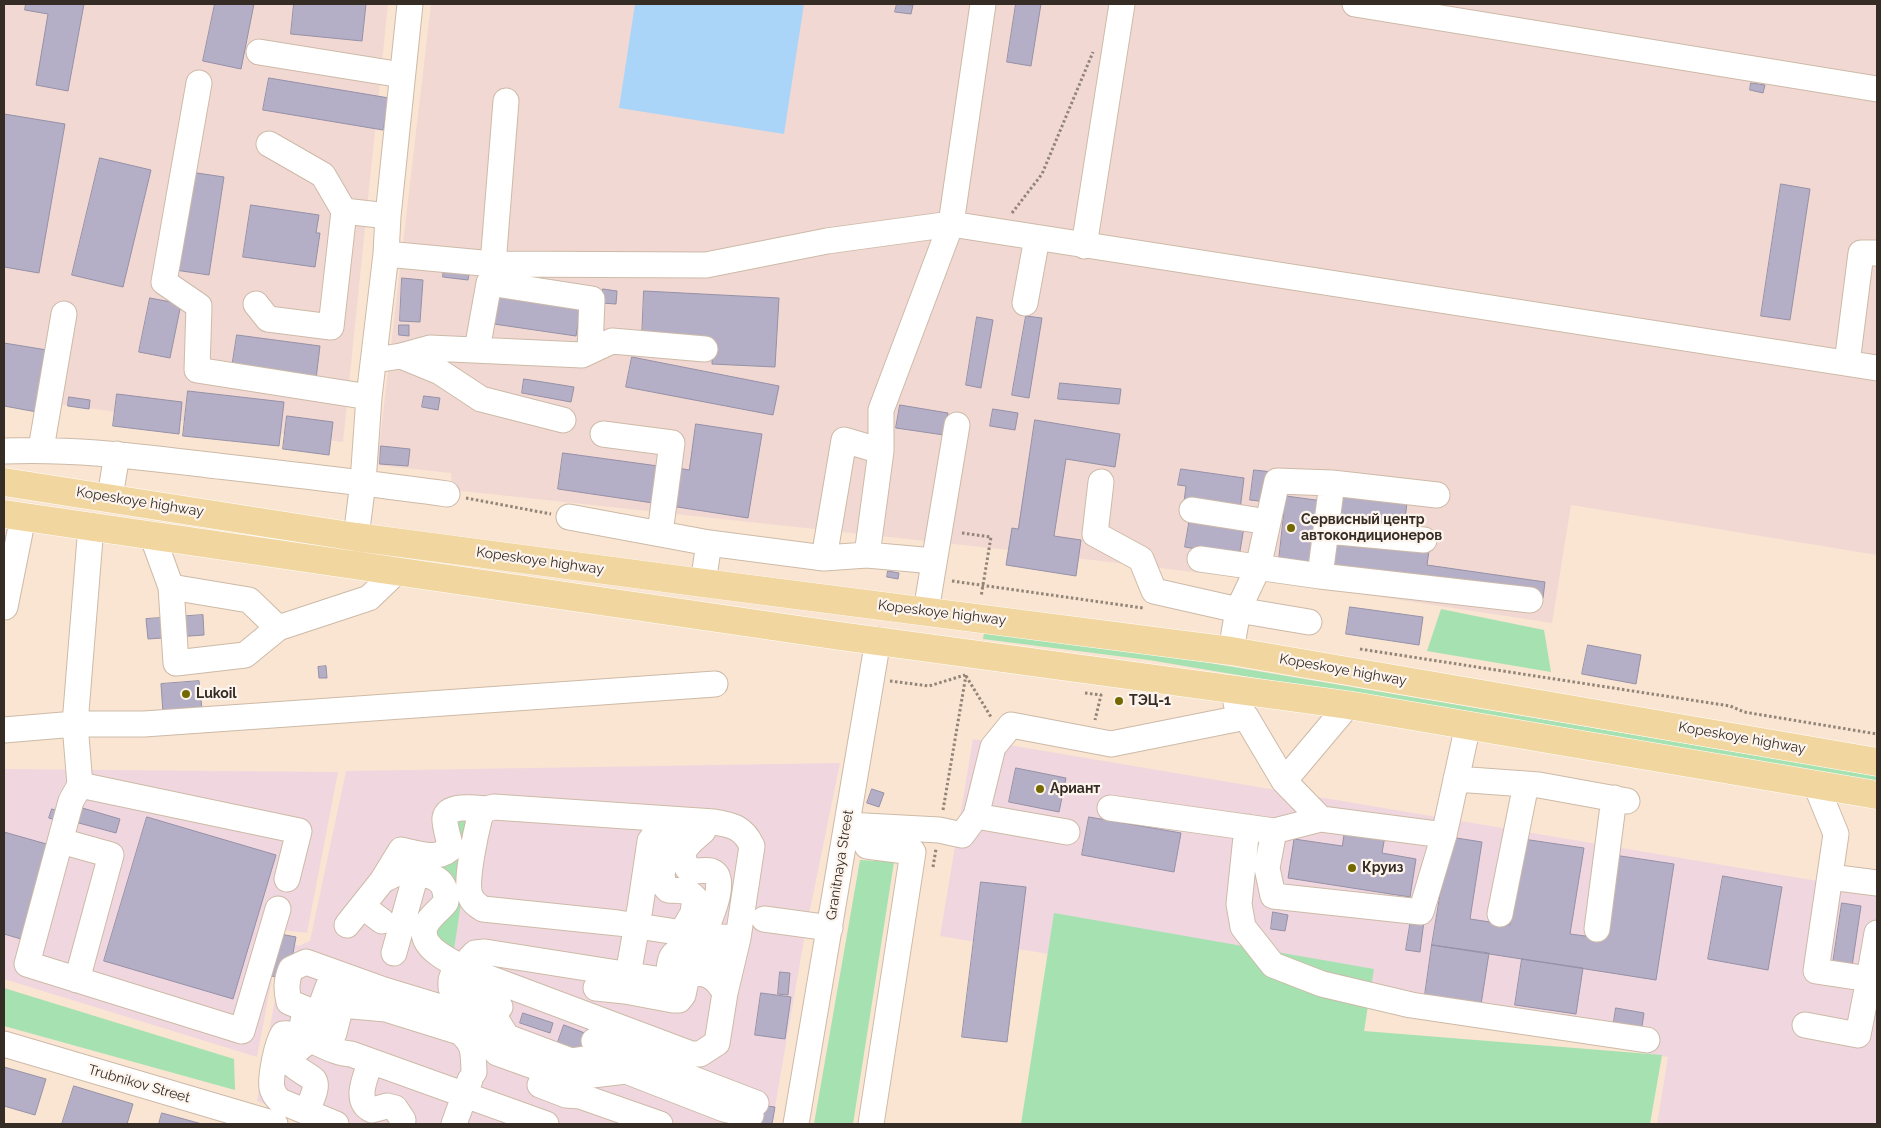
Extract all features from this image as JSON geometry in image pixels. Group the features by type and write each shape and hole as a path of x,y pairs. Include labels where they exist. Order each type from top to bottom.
{"main road":[{"name":"Kopeskoye highway","path":"4,482 110,497 356,537 1231,651 1877,762"},
{"path":"13,516 396,572 1348,705 1877,795"},
{"name":"Granitnaya Street","path":"878,640 884,606"}],"street":[{"path":"356,537 410,4"},
{"path":"867,555 881,451 881,410 951,224 984,4"},
{"path":"1084,246 1122,4"},
{"path":"1355,4 1877,89"},
{"path":"259,52 402,75"},
{"path":"199,82 164,282 199,306 197,370 369,397"},
{"path":"492,264 506,101"},
{"path":"256,304 268,319 331,327 344,210 323,175 269,144"},
{"path":"344,210 388,216"},
{"path":"386,254 492,264 706,265 827,241 951,224 1877,368"},
{"path":"1025,303 1037,238"},
{"path":"1847,363 1861,254 1877,254"},
{"path":"477,350 489,283 592,299 590,351"},
{"path":"41,450 64,314"},
{"path":"374,360 401,356 430,348 582,354 612,341 705,349"},
{"path":"401,356 440,372 481,399 563,420"},
{"path":"926,612 957,425"},
{"path":"603,434 672,442 660,534"},
{"path":"824,558 844,440 881,451"},
{"path":"4,451 41,450 117,454 363,482 447,494"},
{"path":"110,497 117,454"},
{"path":"1101,482 1095,534 1141,559 1154,591 1238,610 1309,622"},
{"path":"1231,651 1238,610 1258,568 1276,482 1332,483 1437,495"},
{"path":"1320,576 1332,483"},
{"path":"1192,510 1268,522"},
{"path":"4,610 13,516"},
{"path":"568,517 710,543 824,558 867,555 932,570"},
{"path":"90,526 75,724 80,785 71,801 28,964 242,1031 278,909"},
{"path":"1327,531 1424,540"},
{"path":"152,535 171,587 176,663 245,654 278,628 369,598 396,572"},
{"path":"703,583 710,543"},
{"path":"1200,559 1320,576 1530,600"},
{"path":"171,587 249,600 278,628"},
{"name":"Granitnaya Street","path":"796,1124 878,640"},
{"path":"4,730 75,724 144,724 715,684"},
{"path":"1224,688 1246,717 1284,781 1321,819"},
{"path":"1284,781 1348,705"},
{"path":"847,825 939,830 962,835 976,816 993,747 1011,725 1111,744 1246,717"},
{"path":"1274,831 1267,868 1273,896 1421,912 1444,835 1468,725"},
{"path":"1456,779 1526,784 1621,800 1597,929"},
{"path":"1500,914 1526,784"},
{"path":"80,785 299,831 287,879"},
{"path":"1816,785 1836,834 1816,971 1869,979"},
{"path":"382,881 396,874 416,874 432,876 442,882 446,891 446,902 426,924 424,932 426,940 447,961 691,1054 700,1054 717,1043 727,985 738,938 752,846 744,832 738,827 714,822 494,807 486,809 458,808 448,814 445,819 450,849 446,852 430,856 401,850 382,881 355,915 382,921"},
{"path":"1110,808 1274,831 1321,819 1444,835"},
{"path":"486,809 480,816 477,826 468,883 470,895 475,904 483,909 738,938"},
{"path":"976,816 1067,832"},
{"path":"1248,827 1239,904 1243,927 1273,965 1322,984 1411,1005 1647,1040"},
{"path":"672,828 675,839 661,876 663,885 668,890 683,890 691,893 695,898 693,934"},
{"path":"626,982 650,842 655,832 672,828 724,832 733,835 738,843 740,854 733,893"},
{"path":"693,934 717,898 720,883 716,875 710,871 694,872 688,869 683,856 685,849 703,831"},
{"path":"60,841 111,855 77,980"},
{"path":"867,846 914,852 871,1124"},
{"path":"394,953 416,874"},
{"path":"1830,878 1877,883"},
{"path":"764,919 830,928"},
{"path":"1804,1025 1858,1035 1877,933"},
{"path":"509,1011 452,988 451,980 475,953 486,952 626,982 673,1000 679,1000 683,995 687,976 692,974 711,976 718,982 727,985"},
{"path":"474,1072 473,1048 469,1040 460,1032 386,1009 341,1005 334,1033 294,1018 286,1008 287,979 291,969 306,962 384,990 473,1017 498,1053 567,1078 626,1071 721,1117 754,1109 594,1041"},
{"path":"596,988 626,982"},
{"path":"485,1001 507,1037 571,1061 625,1053"},
{"path":"336,1124 280,1101 274,1095 272,1087 278,1042 283,1034 294,1033 342,1053 352,1054 464,1095 501,1120 546,1124"},
{"path":"307,1112 309,1102 314,1096 316,1087 314,1080 293,1065 292,1059 296,1051 310,1040"},
{"name":"Trubnikov Street","path":"4,1044 275,1124"},
{"path":"371,1061 363,1086 363,1101 366,1108 372,1110 387,1106 395,1108 402,1120 402,1124"},
{"path":"454,1124 474,1072 479,1067 486,1066 566,1095 580,1096 660,1124"}],"path":[{"path":"998,232 1042,174 1094,48"},
{"path":"447,494 568,517"},
{"path":"962,533 991,537 979,618"},
{"path":"932,570 983,585 1148,609"},
{"path":"1351,648 1730,706 1744,712 1877,734"},
{"path":"975,676 966,675 1002,736"},
{"path":"1081,692 1100,696 1091,740"}],"shaded area":[{"path":"4,4 388,4 343,442 4,397"},
{"path":"431,4 1877,4 1877,555 1571,505 1552,623 1302,585 1000,549 453,490 451,473 377,465"},
{"path":"973,739 1877,891 1877,1124 1657,1124 1668,1057 940,936"},
{"path":"840,763 805,934 772,1124 310,1124 257,1101 285,942 299,946 310,941 346,771"},
{"path":"4,769 338,772 307,933 281,930 257,1057 4,979"}],"green space":[{"path":"1441,609 1544,630 1551,672 1427,651"},
{"path":"984,633 1151,653 1877,776 1877,783 1149,660 983,639"},
{"path":"465,820 470,821 473,826 454,949 443,950 434,927 433,865 460,858 452,824"},
{"path":"860,860 894,862 853,1124 814,1124"},
{"path":"1054,913 1374,969 1364,1031 1662,1055 1650,1124 1021,1124"},
{"path":"4,988 234,1059 235,1090 4,1026"}],"water":[{"path":"635,4 804,4 784,134 619,108"}],"building":[{"path":"26,4 84,4 68,91 36,85 48,14 25,10"},
{"path":"215,4 254,4 241,69 203,61"},
{"path":"294,4 366,4 362,41 291,34"},
{"path":"897,4 913,5 911,14 895,12"},
{"path":"1016,4 1041,4 1031,66 1007,62"},
{"path":"269,78 389,98 383,130 263,110"},
{"path":"1751,83 1765,85 1763,93 1750,90"},
{"path":"4,114 65,124 39,273 4,267"},
{"path":"100,158 151,170 123,287 72,275"},
{"path":"190,172 224,177 209,275 175,270"},
{"path":"1781,184 1810,189 1790,320 1761,316"},
{"path":"251,205 319,215 316,233 320,233 315,267 243,257"},
{"path":"444,266 470,269 468,280 443,277"},
{"path":"402,278 423,280 420,322 400,321"},
{"path":"603,289 617,291 616,304 601,303"},
{"path":"644,291 779,298 775,367 712,364 713,342 642,338"},
{"path":"491,293 581,306 576,336 487,323"},
{"path":"150,298 181,304 170,358 139,352"},
{"path":"1026,316 1042,318 1029,398 1012,395"},
{"path":"977,317 993,320 981,388 966,385"},
{"path":"399,325 409,325 409,336 399,335"},
{"path":"237,335 320,346 316,379 232,367"},
{"path":"4,343 47,350 37,412 4,406"},
{"path":"632,357 779,386 773,415 626,387"},
{"path":"524,379 574,387 571,402 522,393"},
{"path":"1060,383 1121,389 1119,404 1058,399"},
{"path":"188,391 284,402 279,446 183,436"},
{"path":"117,394 182,402 179,434 113,426"},
{"path":"424,396 440,398 438,410 422,407"},
{"path":"69,397 90,400 89,409 68,406"},
{"path":"900,405 948,413 944,435 896,428"},
{"path":"993,409 1018,413 1015,430 990,426"},
{"path":"287,416 333,422 329,455 283,449"},
{"path":"1035,420 1120,434 1115,467 1066,459 1054,536 1081,540 1076,576 1006,565 1012,528 1018,529"},
{"path":"696,424 762,434 748,518 671,506 678,468 689,470"},
{"path":"381,446 410,449 408,466 380,464"},
{"path":"563,453 658,466 653,503 558,489"},
{"path":"1181,469 1244,478 1240,510 1184,502 1186,486 1178,485"},
{"path":"1254,470 1273,472 1268,502 1250,500"},
{"path":"1338,495 1407,502 1404,529 1335,522"},
{"path":"1286,496 1323,501 1316,564 1279,560"},
{"path":"1190,518 1244,527 1239,557 1185,547"},
{"path":"1334,538 1429,551 1427,565 1545,582 1543,598 1329,568"},
{"path":"888,571 899,573 898,579 887,577"},
{"path":"1350,607 1423,617 1419,645 1346,634"},
{"path":"203,615 204,635 148,639 146,619"},
{"path":"1588,645 1641,655 1636,684 1582,674"},
{"path":"326,666 327,678 319,678 318,667"},
{"path":"199,681 202,709 163,713 161,684"},
{"path":"1016,768 1066,778 1059,812 1009,802"},
{"path":"872,789 884,793 879,807 867,803"},
{"path":"79,807 120,819 116,833 75,822"},
{"path":"52,809 58,811 55,820 49,818"},
{"path":"147,817 276,855 233,999 104,961"},
{"path":"1089,817 1181,833 1174,872 1082,855"},
{"name":"Круиз","path":"1345,830 1385,836 1382,853 1416,859 1410,897 1288,878 1294,839 1342,846"},
{"path":"4,832 50,845 21,939 4,934"},
{"path":"1450,837 1482,842 1470,919 1510,925 1523,839 1584,848 1570,934 1601,938 1614,855 1674,864 1656,980 1432,945"},
{"path":"1723,876 1782,887 1768,970 1708,959"},
{"path":"981,882 1026,887 1007,1042 962,1037"},
{"path":"1842,903 1861,906 1851,973 1832,970"},
{"path":"1273,912 1288,915 1285,931 1271,929"},
{"path":"1411,919 1424,921 1420,952 1406,950"},
{"path":"275,933 296,937 288,979 266,975"},
{"path":"1432,945 1489,953 1480,1011 1424,1002"},
{"path":"1522,959 1583,968 1576,1014 1515,1005"},
{"path":"780,972 790,973 788,995 778,994"},
{"path":"761,993 791,997 785,1039 755,1035"},
{"path":"1616,1008 1644,1013 1641,1033 1613,1028"},
{"path":"523,1013 553,1023 550,1033 520,1023"},
{"path":"564,1025 590,1035 583,1055 557,1045"},
{"path":"4,1067 46,1079 35,1115 4,1106"},
{"path":"74,1086 133,1104 127,1124 62,1124"},
{"path":"758,1105 775,1107 772,1124 754,1124"},
{"path":"162,1113 202,1124 159,1124"}],"place":[{"name":"Сервисный центр автокондиционеров","path":"1291,528"},
{"name":"Lukoil","path":"186,694"},
{"name":"ТЭЦ-1","path":"1119,701"},
{"name":"Ариант","path":"1040,789"},
{"name":"Круиз","path":"1352,868"}]}
